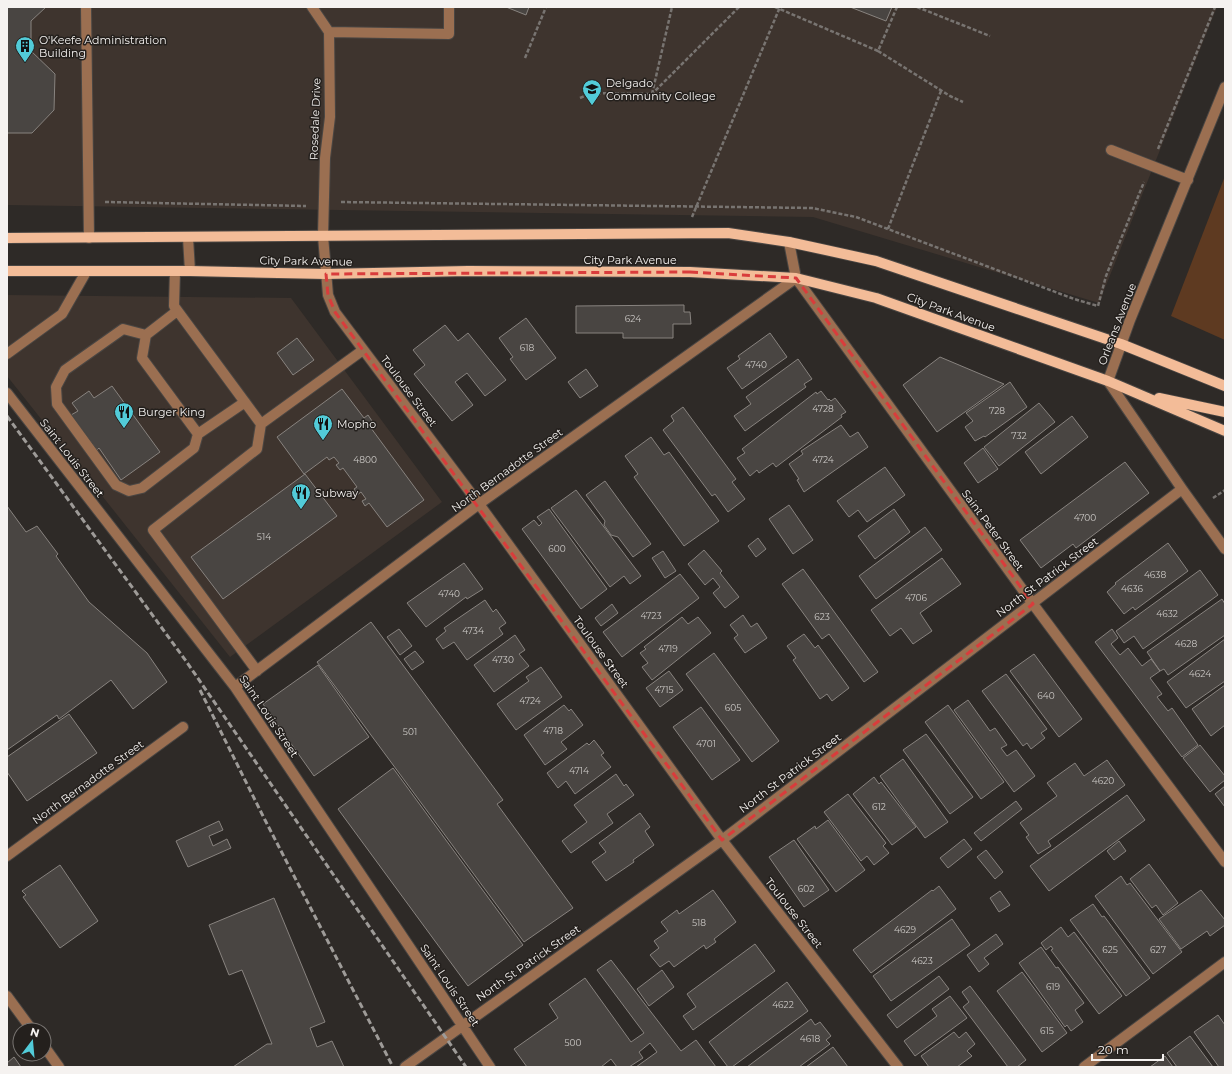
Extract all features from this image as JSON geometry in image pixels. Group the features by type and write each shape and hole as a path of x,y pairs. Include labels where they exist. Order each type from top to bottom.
{"main road":[{"name":"City Park Avenue","path":"7,238 188,238 728,233 789,242 876,261 1121,344 1225,386"},
{"name":"City Park Avenue","path":"7,271 190,271 326,274 468,272 690,272 796,278 876,298 1108,381 1225,431"},
{"path":"1136,392 1225,412"}],"street":[{"path":"86,7 89,238"},
{"path":"312,7 329,32 449,34 449,7"},
{"name":"Rosedale Drive","path":"323,236 326,158 330,117 329,32"},
{"name":"Orleans Avenue","path":"1225,87 1121,344 1108,381 1182,489 1225,548"},
{"path":"1111,150 1188,180"},
{"name":"Toulouse Street","path":"323,236 328,295 335,312 479,504 722,840 898,1067"},
{"path":"188,238 190,271"},
{"name":"Saint Peter Street","path":"789,242 796,278 1033,604 1225,862"},
{"path":"175,271 174,306 261,424 258,449 153,530 257,671"},
{"path":"7,354 62,314 86,272"},
{"name":"North Bernadotte Street","path":"235,687 479,504 796,278"},
{"path":"178,311 146,335 142,358 198,434"},
{"path":"146,335 123,329 65,370 56,387 57,404 116,485 129,491 142,488 194,448 198,434 245,402"},
{"path":"261,424 363,350"},
{"name":"Saint Louis Street","path":"7,393 235,687 463,1024 490,1067"},
{"name":"North St Patrick Street","path":"405,1067 722,840 1182,489"},
{"name":"North Bernadotte Street","path":"7,856 183,727"},
{"path":"1084,1067 1225,962"},
{"path":"7,996 26,1022"},
{"path":"52,1057 59,1067"}],"path":[{"path":"525,58 546,7"},
{"path":"652,94 672,7"},
{"path":"580,98 592,93 652,94 739,7"},
{"path":"775,7 878,51 941,91 963,102"},
{"path":"878,51 898,7"},
{"path":"917,7 990,36"},
{"path":"89,202 306,206 324,203 351,202 820,209 856,217 1074,299 1098,306 1106,276 1215,7"},
{"path":"685,233 779,8"},
{"path":"888,229 941,91"},
{"path":"1213,498 1225,490"}],"highlighted area":[{"path":"690,272 796,278 1033,604 722,840 335,312 328,295 326,274"}],"shaded area":[{"name":"Delgado Community College","path":"7,7 1217,7 1099,303 813,217 7,205"},
{"path":"1225,176 1225,340 1171,316"},
{"path":"7,295 291,298 442,502 230,657 7,376"}],"building":[{"name":"O'Keefe Administration Building","path":"7,7 46,7 31,21 31,51 55,74 54,110 32,133 7,133"},
{"path":"506,7 529,7 526,15"},
{"path":"850,7 892,7 886,21"},
{"path":"684,305 684,312 690,312 691,324 673,324 673,338 623,338 623,333 576,333 576,306"},
{"path":"526,318 556,358 526,380 510,359 513,357 499,338"},
{"path":"445,325 458,341 468,333 506,380 485,396 467,373 455,382 473,405 452,421 414,374 425,365 413,350"},
{"path":"770,333 787,357 742,389 727,368 740,359 738,356"},
{"path":"297,338 314,360 293,375 277,353"},
{"path":"940,357 1004,384 937,432 903,385"},
{"path":"798,359 812,379 804,384 806,387 745,431 734,416 751,404 746,397"},
{"path":"586,369 598,386 580,398 568,382"},
{"path":"1010,382 1027,407 985,437 984,436 975,441 965,427 973,421 966,413"},
{"path":"112,386 160,452 121,480 99,448 97,450 71,415 78,411 72,403 89,391 94,398"},
{"path":"342,389 364,418 368,415 372,421 368,424 424,500 387,527 369,503 365,506 362,501 366,499 361,492 357,495 354,489 357,487 343,468 340,470 336,465 339,463 334,457 329,460 327,457 304,474 277,437"},
{"path":"821,391 828,400 829,399 831,401 835,398 846,412 841,415 842,417 776,467 773,463 759,473 757,470 750,476 737,458 745,453 742,449 816,392 817,394"},
{"path":"1039,403 1055,422 999,466 984,447"},
{"path":"683,407 736,479 732,482 745,499 728,512 715,494 712,496 663,430 674,421 671,416"},
{"path":"1072,416 1088,437 1041,474 1025,452"},
{"path":"841,425 850,437 858,432 868,447 804,492 797,480 799,479 789,464 803,454 801,451"},
{"path":"651,437 664,455 669,452 719,521 684,546 634,477 638,474 625,456"},
{"path":"983,448 998,469 978,483 964,463"},
{"path":"1125,462 1149,493 1076,548 1073,544 1041,568 1020,540"},
{"path":"885,467 905,495 867,522 858,510 849,517 837,501"},
{"path":"305,474 337,516 223,599 191,557"},
{"path":"605,481 651,544 633,557 618,537 611,535 604,525 605,521 586,495"},
{"path":"576,490 641,576 630,584 624,576 610,587 551,508"},
{"path":"789,505 813,540 793,554 769,519"},
{"path":"7,506 26,532 37,526 58,554 56,556 89,602 147,653 167,682 133,709 111,680 59,719 57,715 7,750"},
{"path":"549,509 607,589 581,609 522,529 534,520 539,526 542,523 537,517"},
{"path":"894,509 910,532 875,559 858,536"},
{"path":"925,527 942,550 876,599 859,576"},
{"path":"758,538 766,549 756,557 748,546"},
{"path":"1168,543 1188,571 1135,610 1133,607 1124,614 1107,592 1116,584 1115,583"},
{"path":"704,550 722,571 720,573 739,597 725,608 713,593 720,587 713,578 705,585 688,564"},
{"path":"663,551 676,571 665,578 652,558"},
{"path":"942,558 961,584 920,613 932,631 913,644 901,628 890,636 871,610"},
{"path":"464,563 483,589 467,599 466,597 426,627 407,603"},
{"path":"803,569 878,672 864,682 829,634 822,639 782,584"},
{"path":"1200,570 1218,595 1143,649 1134,636 1124,643 1116,631"},
{"path":"680,574 699,598 622,657 603,632"},
{"path":"1222,599 1225,604 1225,635 1168,675 1164,669 1160,671 1147,652"},
{"path":"485,600 493,612 496,609 506,623 499,628 503,634 467,660 454,642 443,649 436,639 446,631 444,628"},
{"path":"612,604 618,613 601,626 595,618"},
{"path":"743,615 751,627 757,623 767,638 745,653 734,638 738,635 730,625"},
{"path":"682,617 688,624 698,617 711,633 652,680 642,667 648,663 640,653 646,649 644,647"},
{"path":"371,622 503,800 497,804 573,908 524,942 317,662"},
{"path":"399,629 412,646 400,655 387,637"},
{"path":"1112,629 1118,638 1111,644 1120,655 1128,648 1142,666 1151,659 1160,671 1150,678 1162,694 1157,697 1168,711 1172,708 1198,745 1182,757 1095,642"},
{"path":"804,634 815,648 818,645 849,688 832,701 827,694 820,699 793,660 796,658 787,646"},
{"path":"515,635 525,650 519,654 529,666 494,692 474,665"},
{"path":"1225,639 1225,681 1186,708 1167,682"},
{"path":"415,651 424,662 412,670 404,659"},
{"path":"714,653 779,741 752,762 686,674"},
{"path":"1034,654 1082,719 1059,737 1010,671"},
{"path":"318,665 369,737 314,776 263,704"},
{"path":"541,667 562,697 516,730 497,704 529,681 526,677"},
{"path":"669,671 683,690 660,707 646,688"},
{"path":"1006,674 1047,729 1041,733 1045,738 1031,749 1027,743 1023,746 982,691"},
{"path":"1225,685 1225,725 1211,736 1192,709"},
{"path":"968,700 990,731 995,728 1007,745 1001,748 1007,756 1016,750 1035,776 1014,792 954,710"},
{"path":"564,705 569,711 571,709 583,725 561,742 567,749 545,765 524,735"},
{"path":"948,705 1004,782 981,799 925,722"},
{"path":"701,707 740,760 712,780 673,727"},
{"path":"69,714 97,753 27,801 7,772 7,757"},
{"path":"926,734 973,797 950,814 903,750"},
{"path":"594,740 604,753 601,755 611,767 575,794 566,781 558,788 547,773 587,743 589,745"},
{"path":"1200,745 1225,776 1225,780 1210,792 1183,758"},
{"path":"903,759 948,822 925,838 880,776"},
{"path":"1107,760 1125,785 1048,841 1051,846 1038,854 1026,837 1029,835 1020,823 1057,796 1047,783 1075,763 1084,776"},
{"path":"393,768 523,945 468,986 338,809"},
{"path":"616,774 624,786 626,784 634,795 607,814 613,823 571,853 562,841 587,822 574,805"},
{"path":"874,777 879,784 881,782 916,827 892,845 853,794"},
{"path":"1225,786 1225,807 1215,794"},
{"path":"848,794 886,843 883,846 889,853 874,865 867,856 861,861 824,812"},
{"path":"1127,795 1145,820 1049,891 1030,866"},
{"path":"1016,801 1022,809 981,841 974,833"},
{"path":"640,813 650,827 645,831 654,845 633,860 634,862 606,881 592,862 606,852 599,843"},
{"path":"828,820 865,870 836,892 797,839 815,826 816,829"},
{"path":"219,821 223,830 209,836 213,846 227,839 231,848 188,867 176,841"},
{"path":"964,839 972,849 948,868 940,858"},
{"path":"794,840 829,890 804,907 769,857"},
{"path":"1119,841 1126,851 1114,860 1107,851"},
{"path":"986,850 1003,872 995,879 977,857"},
{"path":"1149,864 1178,903 1163,915 1156,905 1152,908 1130,879"},
{"path":"60,865 98,921 60,948 23,897 26,895 22,891"},
{"path":"1121,876 1127,885 1130,883 1182,952 1153,974 1095,896"},
{"path":"939,886 956,909 871,973 853,950"},
{"path":"713,890 736,922 714,939 716,942 706,949 704,945 674,967 669,961 660,967 650,955 659,948 654,941 668,931 661,922 677,910 679,914"},
{"path":"1201,890 1225,920 1225,925 1210,936 1207,931 1181,949 1159,919"},
{"path":"1000,891 1010,905 999,912 990,898"},
{"path":"274,898 325,1022 310,1028 317,1047 332,1041 344,1067 233,1067 267,1044 272,1044 242,970 229,975 209,925"},
{"path":"1093,904 1102,917 1104,916 1150,978 1126,996 1070,920"},
{"path":"952,919 970,945 891,1001 873,976"},
{"path":"1061,927 1068,937 1074,932 1122,996 1099,1014 1051,950 1053,949 1051,946 1046,950 1041,943"},
{"path":"996,934 1003,944 984,958 989,964 979,972 967,955"},
{"path":"755,944 775,971 693,1030 683,1016 696,1007 687,994"},
{"path":"1041,947 1056,968 1058,967 1084,1003 1075,1010 1083,1022 1071,1031 1067,1025 1065,1027 1019,963"},
{"path":"611,960 681,1051 696,1040 716,1067 636,1067 657,1052 650,1043 639,1052 643,1058 629,1067 617,1067 611,1059 601,1067 527,1067 514,1049 558,1018 549,1004 585,978 631,1042 644,1033 597,970"},
{"path":"662,970 674,987 649,1006 637,989"},
{"path":"1022,972 1067,1033 1042,1052 997,991"},
{"path":"939,976 949,989 897,1028 887,1015"},
{"path":"787,982 808,1011 732,1067 728,1067 709,1042"},
{"path":"970,986 1026,1060 1017,1067 1008,1067 963,1007 969,1002 962,992"},
{"path":"950,996 967,1018 915,1056 904,1041 937,1016 932,1009"},
{"path":"1218,1015 1225,1025 1225,1067 1219,1067 1194,1032"},
{"path":"811,1019 815,1025 820,1022 831,1036 826,1040 830,1044 799,1067 747,1067"},
{"path":"954,1032 959,1038 966,1032 975,1044 967,1051 972,1056 957,1067 929,1067 921,1056"},
{"path":"1190,1036 1213,1067 1177,1067 1167,1053"},
{"path":"833,1047 848,1067 806,1067"},
{"path":"1165,1056 1173,1067 1150,1067"},
{"path":"12,1059 12,1062 18,1062 21,1067 7,1067 7,1063"}],"railway":[{"path":"7,416 186,661 466,1067"},
{"path":"200,690 265,820 393,1067"}],"place":[{"name":"O'Keefe Administration Building","path":"25,63"},
{"name":"Delgado Community College","path":"592,106"},
{"name":"Burger King","path":"124,429"},
{"name":"Mopho","path":"323,441"},
{"name":"Subway","path":"301,510"}]}
